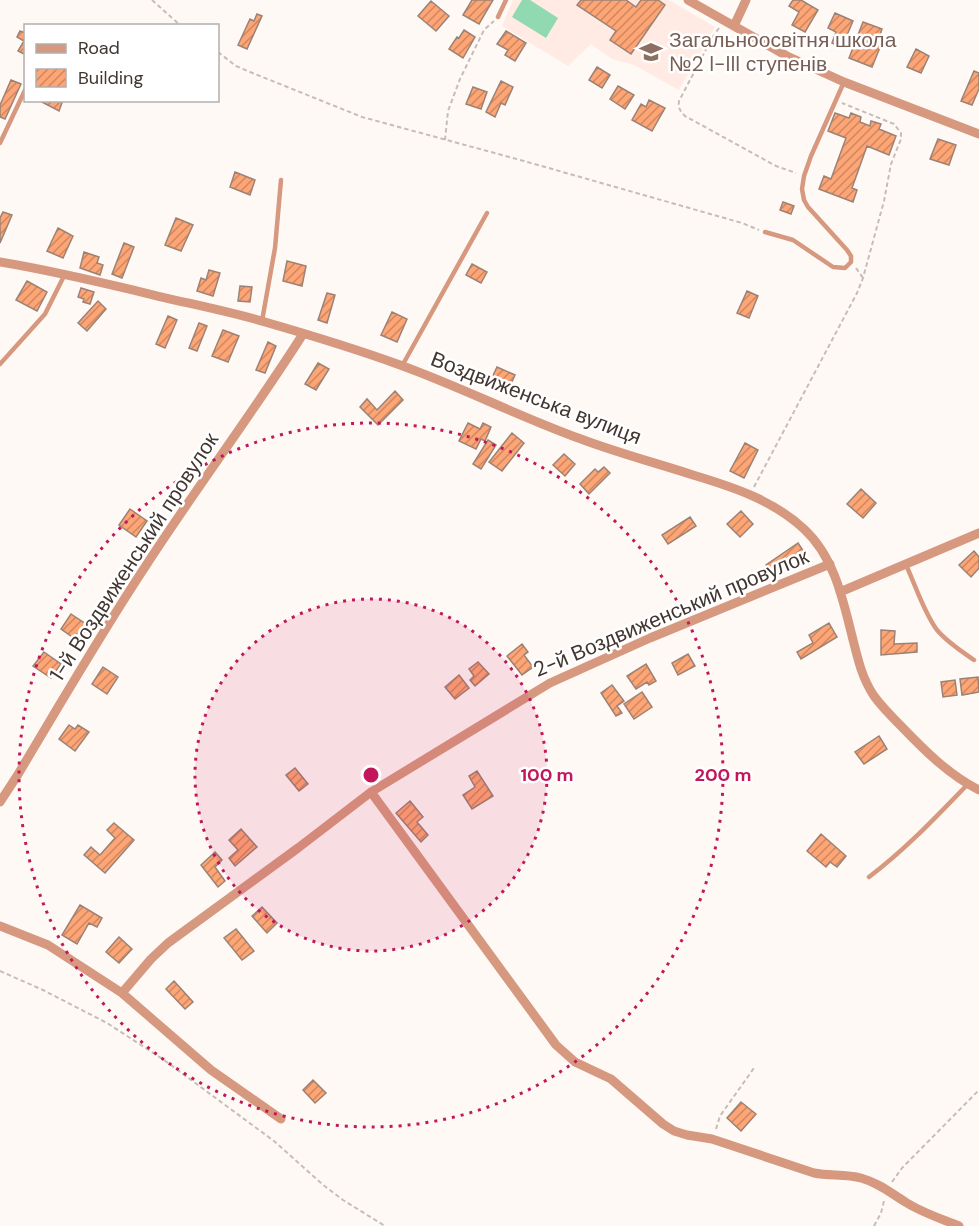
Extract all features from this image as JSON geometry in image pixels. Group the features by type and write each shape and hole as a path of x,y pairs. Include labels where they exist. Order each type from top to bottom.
{"street":[{"path":"688,0 787,56 844,82 979,134"},
{"path":"734,26 746,0"},
{"name":"Воздвиженська вулиця","path":"0,262 64,274 262,321 402,366 580,440 750,494 774,507 803,528 823,550 840,592 861,669 874,695 920,745 946,768 979,789"},
{"name":"1-й Воздвиженський провулок","path":"0,802 18,776 118,607 272,384 303,334"},
{"path":"840,592 979,534"},
{"name":"2-й Воздвиженський провулок","path":"122,993 151,959 186,928 298,848 371,792 550,683 650,638 830,564"},
{"path":"371,792 556,1045 575,1062 611,1079 674,1131 712,1139 814,1173 826,1176 858,1177 887,1190 908,1204 959,1226"},
{"path":"0,926 48,945 80,964 122,993 211,1070 281,1119"}],"lane":[{"path":"498,18 506,0"},
{"path":"765,232 793,240 833,267 844,268 851,262 851,256 847,250 808,207 802,189 811,156 844,82"},
{"path":"0,143 24,92"},
{"path":"262,321 275,248 281,180"},
{"path":"402,366 487,213"},
{"path":"0,364 50,307 64,274"},
{"path":"906,565 931,621 938,631 974,660"},
{"path":"869,877 919,834 968,784"}],"path":[{"path":"152,0 179,24"},
{"path":"445,140 448,111 460,79 484,30 498,18"},
{"path":"724,21 712,38 678,107 685,116 776,166 804,176"},
{"path":"219,53 236,66 362,117 742,223 765,232"},
{"path":"750,494 864,278 891,164 901,139 901,133 894,124 836,100"},
{"path":"851,262 864,278"},
{"path":"0,971 107,1023 164,1060 274,1141 343,1200 385,1226"},
{"path":"712,1139 720,1116 754,1068"},
{"path":"874,1226 882,1213 887,1190 902,1167 979,1090"}],"shaded area":[{"name":"Загальноосвітня школа №2 I-III ступенів","path":"513,0 669,0 715,27 679,90 634,65 612,59 591,44 568,66 502,26"}],"green space":[{"path":"522,0 530,0 558,18 546,38 512,17"}],"building":[{"path":"472,0 493,0 479,24 463,15"},
{"path":"581,0 626,0 636,7 641,0 658,0 665,5 631,54 610,40 616,31 577,5"},
{"path":"793,0 801,0 818,10 805,32 792,25 799,12 789,6"},
{"path":"431,1 449,16 436,31 418,16"},
{"path":"835,13 853,21 842,47 832,43 836,32 828,28"},
{"path":"257,14 262,16 247,49 238,45 250,19 254,21"},
{"path":"863,22 882,29 877,44 881,45 872,67 849,58"},
{"path":"464,30 475,37 463,58 449,49"},
{"path":"20,31 24,32 24,41 17,37"},
{"path":"506,31 526,43 515,61 505,55 508,50 497,44"},
{"path":"24,41 24,54 18,51"},
{"path":"916,49 929,56 921,73 907,67"},
{"path":"597,67 610,75 602,88 589,80"},
{"path":"974,71 979,73 979,89 972,105 961,101"},
{"path":"11,80 21,84 5,119 0,117 0,105"},
{"path":"501,81 513,87 505,105 501,103 495,117 486,112"},
{"path":"618,86 634,95 625,109 610,99"},
{"path":"473,87 487,92 481,109 466,104"},
{"path":"649,100 665,108 652,131 632,120 641,104 646,107"},
{"path":"42,102 62,102 59,111"},
{"path":"835,113 849,118 851,113 861,117 860,122 870,126 871,121 881,124 879,129 896,136 889,155 867,146 852,188 857,190 853,202 819,189 824,176 831,179 846,138 828,131"},
{"path":"938,139 956,145 949,165 930,159"},
{"path":"235,172 255,180 250,195 230,187"},
{"path":"783,202 794,206 791,214 780,210"},
{"path":"3,212 12,215 0,243 0,218"},
{"path":"176,218 193,225 181,251 165,245"},
{"path":"58,228 73,236 63,258 47,251"},
{"path":"124,243 134,247 122,278 112,274"},
{"path":"84,252 99,257 97,263 103,265 100,275 80,268"},
{"path":"287,261 306,266 302,286 283,281"},
{"path":"472,264 487,272 481,283 466,275"},
{"path":"209,270 220,273 213,296 197,291 201,278 206,280"},
{"path":"27,281 47,292 37,311 16,300"},
{"path":"240,286 252,287 250,302 238,301"},
{"path":"81,288 94,292 90,304 78,297"},
{"path":"747,291 758,296 749,318 737,313"},
{"path":"327,293 335,295 327,323 318,320"},
{"path":"98,301 106,309 87,331 78,323"},
{"path":"392,312 407,319 397,342 381,335"},
{"path":"168,316 177,320 165,348 156,344"},
{"path":"199,323 207,326 197,351 189,348"},
{"path":"223,330 239,336 228,362 212,356"},
{"path":"268,342 276,346 265,373 256,370"},
{"path":"318,363 329,369 316,390 305,384"},
{"path":"497,367 515,375 506,395 488,386"},
{"path":"395,391 403,400 378,425 360,407 367,399 377,410"},
{"path":"468,423 480,429 483,423 491,427 485,441 481,439 476,449 459,441"},
{"path":"512,433 524,443 502,471 489,462"},
{"path":"488,440 496,445 481,469 473,464"},
{"path":"745,443 758,450 744,478 730,471"},
{"path":"564,454 575,464 565,476 553,465"},
{"path":"604,467 610,473 589,494 580,484 595,469 598,472"},
{"path":"861,489 876,503 863,518 847,504"},
{"path":"130,509 147,521 136,537 119,525"},
{"path":"741,511 753,524 740,537 727,524"},
{"path":"690,517 696,526 668,544 662,535"},
{"path":"798,543 804,552 772,574 766,565"},
{"path":"974,551 979,557 979,568 971,577 959,565"},
{"path":"71,614 89,626 78,641 61,629"},
{"path":"829,623 837,637 801,659 797,652 813,643 809,635"},
{"path":"881,630 895,631 894,644 917,643 917,652 881,655"},
{"path":"522,644 528,652 524,655 533,667 522,675 507,656"},
{"path":"44,652 61,664 51,678 33,666"},
{"path":"688,654 695,666 678,675 672,663"},
{"path":"478,662 489,674 475,686 470,680 474,676 469,669"},
{"path":"646,664 656,681 649,685 647,682 636,689 627,676"},
{"path":"103,667 118,677 107,694 92,684"},
{"path":"459,675 469,688 455,699 445,687"},
{"path":"978,677 979,692 962,695 960,679"},
{"path":"955,680 957,695 943,697 941,682"},
{"path":"612,685 624,701 617,706 622,713 616,716 601,693"},
{"path":"642,692 652,707 634,719 624,704"},
{"path":"69,725 75,729 78,725 89,732 75,751 59,739"},
{"path":"879,736 887,749 864,764 855,752"},
{"path":"295,768 308,784 299,791 286,775"},
{"path":"477,771 493,796 472,809 463,795 475,787 469,776"},
{"path":"410,801 423,817 417,822 428,835 421,842 396,813"},
{"path":"114,823 134,840 105,873 84,855 91,847 100,855 115,838 107,830"},
{"path":"241,829 257,847 235,866 229,858 238,850 229,840"},
{"path":"821,834 846,856 837,867 830,862 826,867 807,851"},
{"path":"215,852 222,860 215,867 225,881 218,887 201,865"},
{"path":"80,905 102,918 97,927 89,923 77,944 62,935"},
{"path":"262,907 277,923 267,933 252,916"},
{"path":"236,929 254,951 242,960 224,938"},
{"path":"119,937 132,949 119,963 106,952"},
{"path":"174,981 193,1002 185,1009 166,989"},
{"path":"313,1080 326,1093 315,1103 303,1090"},
{"path":"741,1102 756,1114 741,1131 727,1118"}],"place":[{"name":"Загальноосвітня школа №2 I-III ступенів","path":"651,52"}]}
